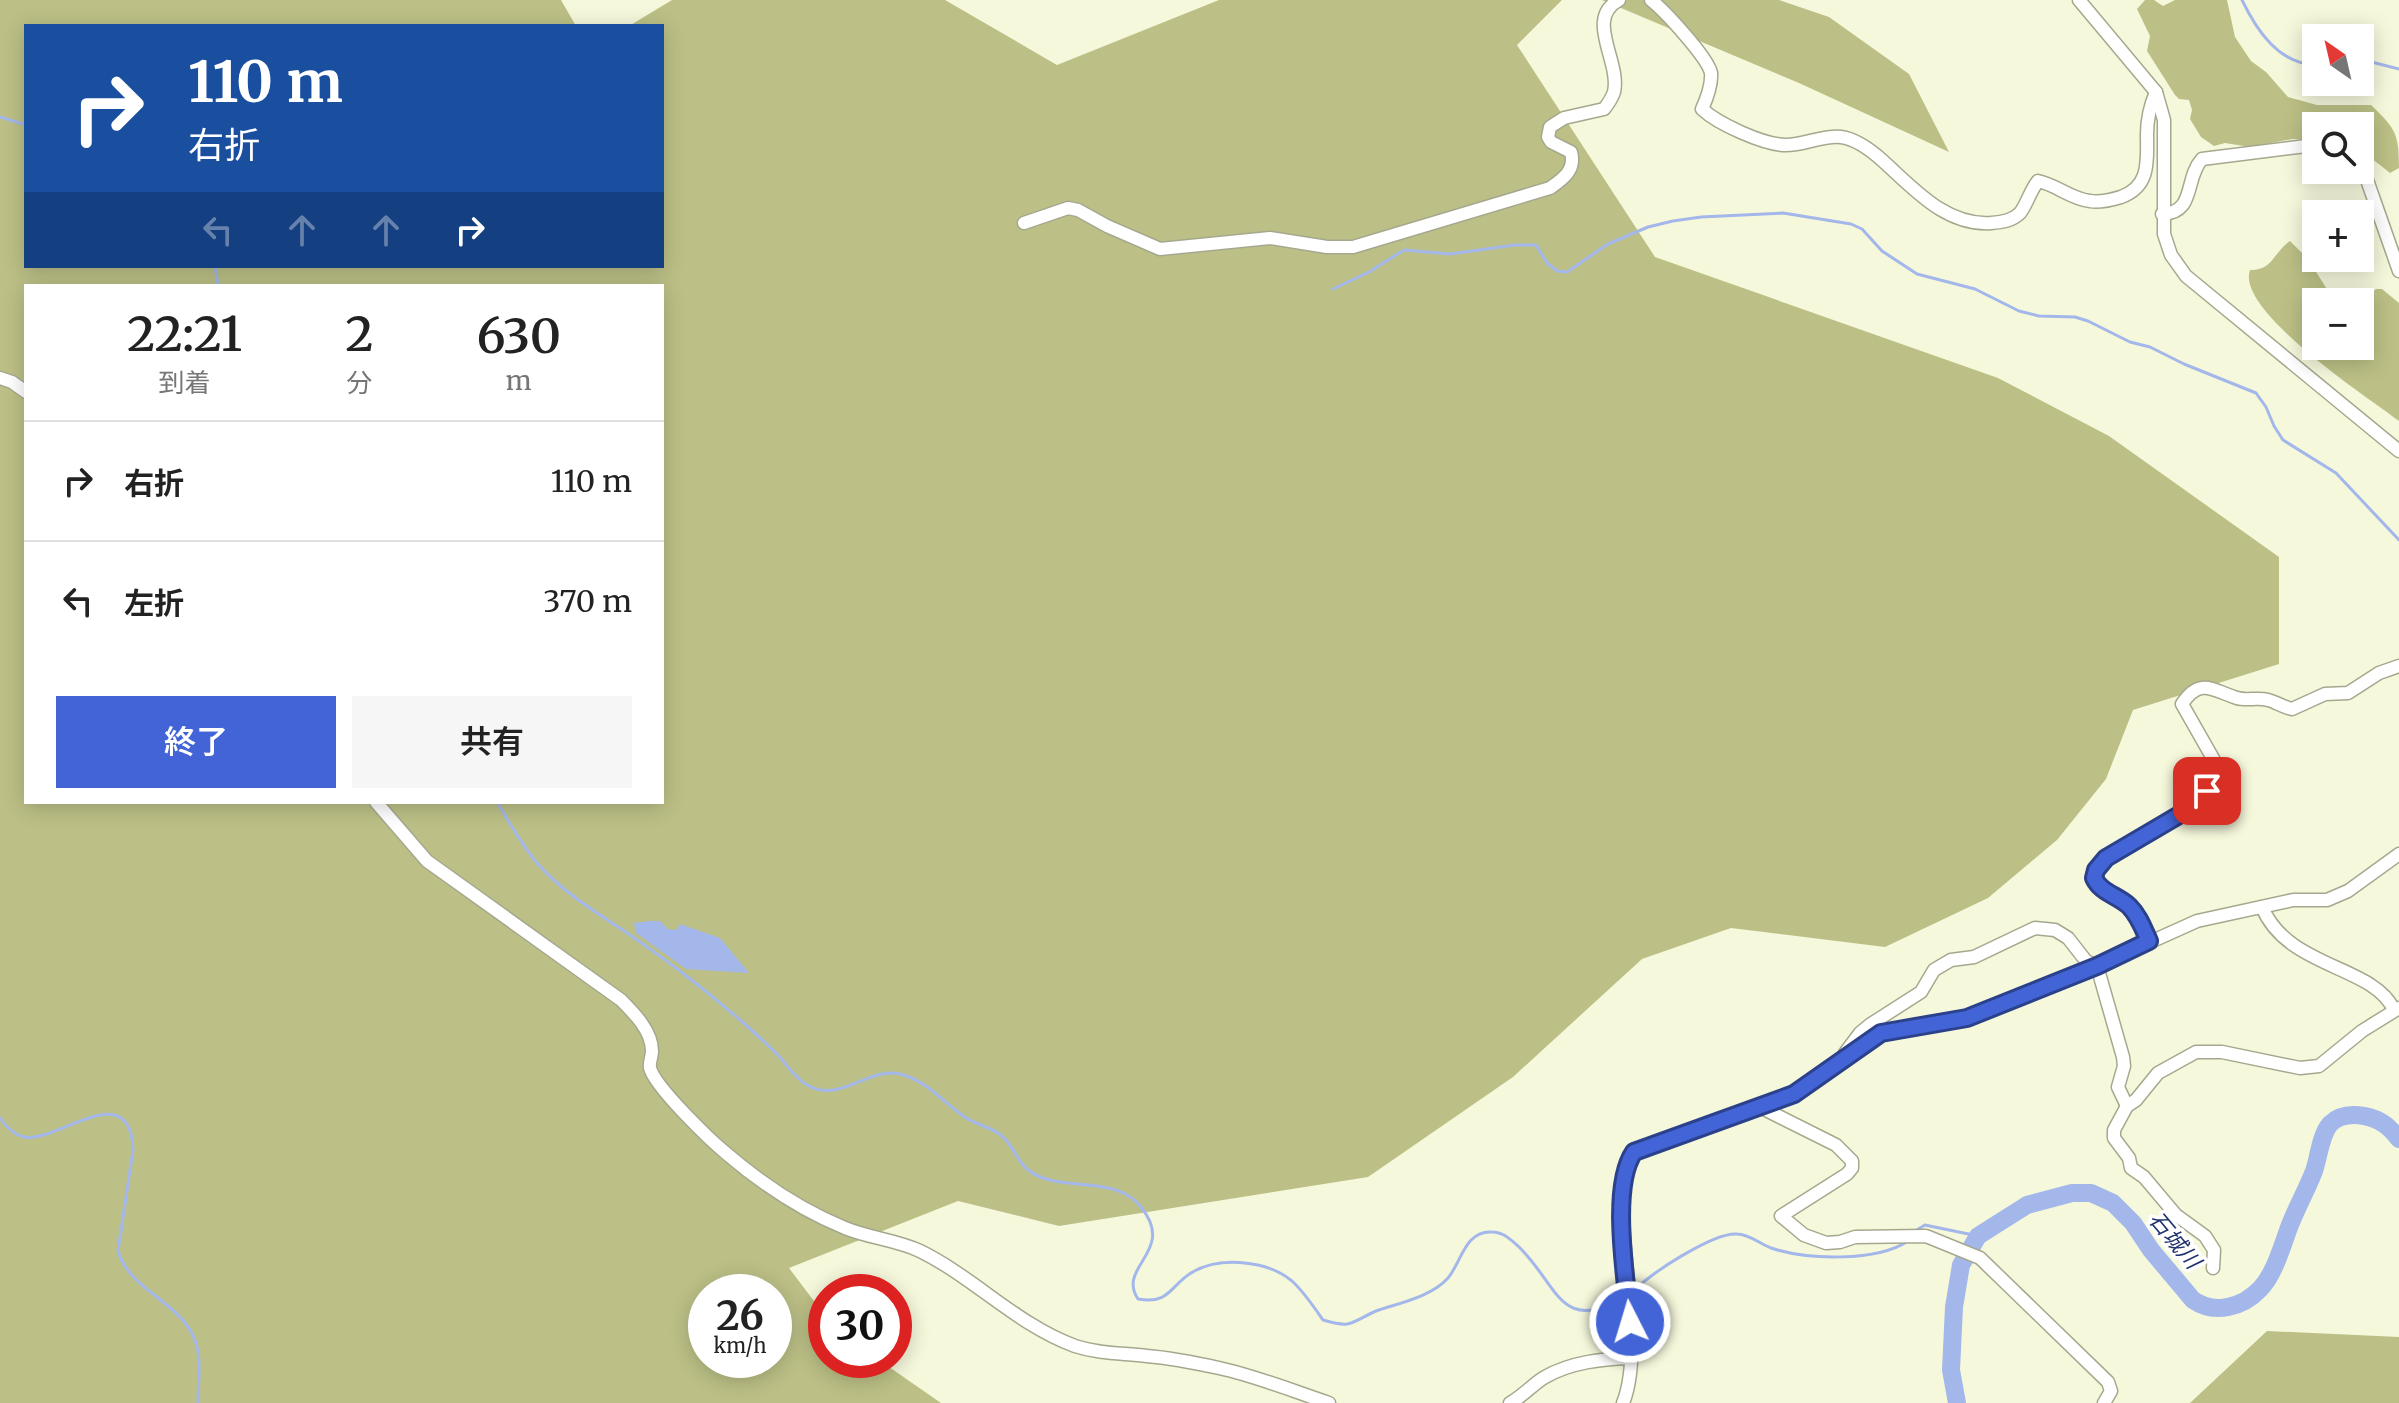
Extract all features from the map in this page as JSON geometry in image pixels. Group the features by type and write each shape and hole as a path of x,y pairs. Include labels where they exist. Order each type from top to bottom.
{"street":[{"path":"1024,223 1068,208 1160,249 1270,238 1327,247 1353,247 1550,188 1566,177 1573,158 1571,152 1551,142 1548,137 1550,127 1564,118 1604,109 1614,94 1612,61 1602,24 1610,5 1619,0"},
{"path":"1651,0 1677,23 1711,70 1709,91 1702,109 1713,119 1785,145 1840,137 1855,142 1871,150 1924,198 1969,223 2010,220 2021,212 2038,181 2076,199 2095,202 2130,194 2144,179 2148,162 2149,107 2156,92"},
{"path":"2079,0 2156,92 2164,120 2162,214 2171,255 2186,276 2399,451"},
{"path":"2162,214 2178,212 2184,207 2195,167 2202,159 2302,146"},
{"path":"2368,184 2399,271"},
{"path":"0,378 24,391"},
{"path":"2149,941 2137,916 2127,904 2099,888 2094,878 2096,870 2106,858 2191,808 2207,791 2210,782 2206,771 2215,762 2182,704 2193,691 2210,688 2239,700 2267,699 2292,709 2325,694 2348,693 2379,673 2399,666"},
{"path":"378,804 427,861 621,1000 633,1012 650,1039 650,1067 656,1078 694,1124 778,1192 846,1229 917,1250 944,1264 994,1301 1049,1334 1077,1346 1119,1355 1147,1356 1219,1368 1329,1403"},
{"path":"1623,1403 1630,1358 1622,1193 1625,1165 1634,1152 1794,1094 1881,1033 1967,1018 2097,966 2197,921 2293,900 2327,900 2348,891 2399,854"},
{"path":"2213,1268 2214,1250 2205,1236 2176,1215 2144,1177 2131,1168 2129,1158 2114,1138 2114,1130 2127,1106 2136,1100 2158,1073 2196,1052 2208,1050 2300,1068 2319,1066 2362,1031 2396,1009 2377,988 2304,954 2272,924 2262,907"},
{"path":"1840,1063 1860,1033 1921,992 1934,970 1951,960 1974,957 2035,928 2055,930 2068,938 2086,961 2097,966 2123,1057 2124,1066 2118,1087 2127,1106"},
{"path":"1760,1107 1836,1145 1852,1161 1852,1168 1847,1174 1781,1216 1785,1222 1804,1235 1826,1243 1855,1237 1926,1236 1980,1258 2108,1382 2111,1391 2104,1403"},
{"path":"1510,1403 1543,1378 1563,1368 1604,1359 1630,1358"}],"green space":[{"path":"0,0 561,0 575,24 24,24 24,268 664,268 664,24 632,24 672,0 945,0 1057,65 1219,0 1562,0 1517,45 1655,257 1998,378 2109,436 2279,557 2279,664 2133,710 2106,779 2057,840 1988,898 1885,947 1731,928 1642,959 1513,1077 1368,1177 1059,1226 958,1201 789,1268 808,1293 808,1378 905,1378 941,1403 0,1403"},
{"path":"1602,0 1779,0 1829,17 1909,74 1949,152 1799,83"},
{"path":"2145,0 2154,0 2163,6 2175,0 2227,0 2235,37 2251,61 2266,72 2288,97 2317,105 2371,105 2394,133 2399,168 2390,173 2374,159 2374,112 2302,112 2302,139 2250,147 2225,143 2214,146 2201,137 2190,119 2192,110 2189,100 2179,99 2175,95 2147,51 2150,36 2137,9"},
{"path":"2290,241 2302,253 2302,272 2316,272 2326,288 2302,288 2302,347 2263,308 2251,287 2250,270 2269,264"},
{"path":"2382,289 2399,303 2399,421 2318,360 2374,360 2374,291"},
{"path":"2267,1331 2399,1337 2399,1403 2190,1403"}],"water":[{"path":"660,921 668,929 676,930 680,924 720,938 749,973 686,969 636,933 634,923"}],"waterway":[{"path":"2242,0 2271,44 2291,59 2302,63"},
{"path":"2374,63 2399,69"},
{"path":"0,117 24,124"},
{"path":"1333,289 1369,272 1404,250 1450,254 1536,245 1547,263 1557,271 1567,272 1608,244 1648,227 1673,221 1783,213 1851,224 1862,229 1882,251 1917,274 1975,289 2019,311 2088,321 2130,342 2150,347 2256,393 2283,440 2336,473 2399,540"},
{"path":"215,268 218,284"},
{"path":"498,804 531,856 557,883 703,989 759,1036 807,1085 819,1090 831,1090 876,1075 888,1073 909,1077 969,1120 998,1133 1028,1170 1055,1181 1117,1190 1130,1197 1141,1207 1153,1236 1134,1277 1133,1287 1138,1299 1163,1297 1184,1278 1202,1268 1242,1263 1282,1274 1301,1290 1323,1320 1347,1324 1414,1299 1441,1285 1453,1272 1470,1242 1476,1236 1492,1232 1509,1238 1518,1246 1562,1301 1573,1308 1587,1311 1626,1296"},
{"path":"0,1118 13,1132 24,1137 38,1136 106,1114 120,1117 129,1128 133,1150 118,1251 133,1276 178,1315 195,1340 199,1363 198,1403"},
{"name":"石城川","path":"1957,1403 1951,1370 1954,1307 1961,1265 1978,1236 2027,1205 2072,1193 2091,1193 2113,1203 2133,1223 2193,1300 2210,1307 2228,1307 2253,1295 2269,1277 2314,1171 2322,1140 2330,1124 2346,1116 2364,1116 2384,1124 2399,1139"},
{"path":"1915,1231 1925,1225 1978,1236"},
{"path":"1633,1292 1652,1275 1682,1256 1727,1235 1741,1234 1771,1248 1822,1257 1879,1253 1908,1241"}],"route":[{"path":"1630,1322 1622,1193 1625,1165 1634,1152 1794,1094 1881,1033 1967,1018 2097,966 2149,941 2137,916 2127,904 2099,888 2094,878 2096,870 2106,858 2191,808 2207,791"}]}
